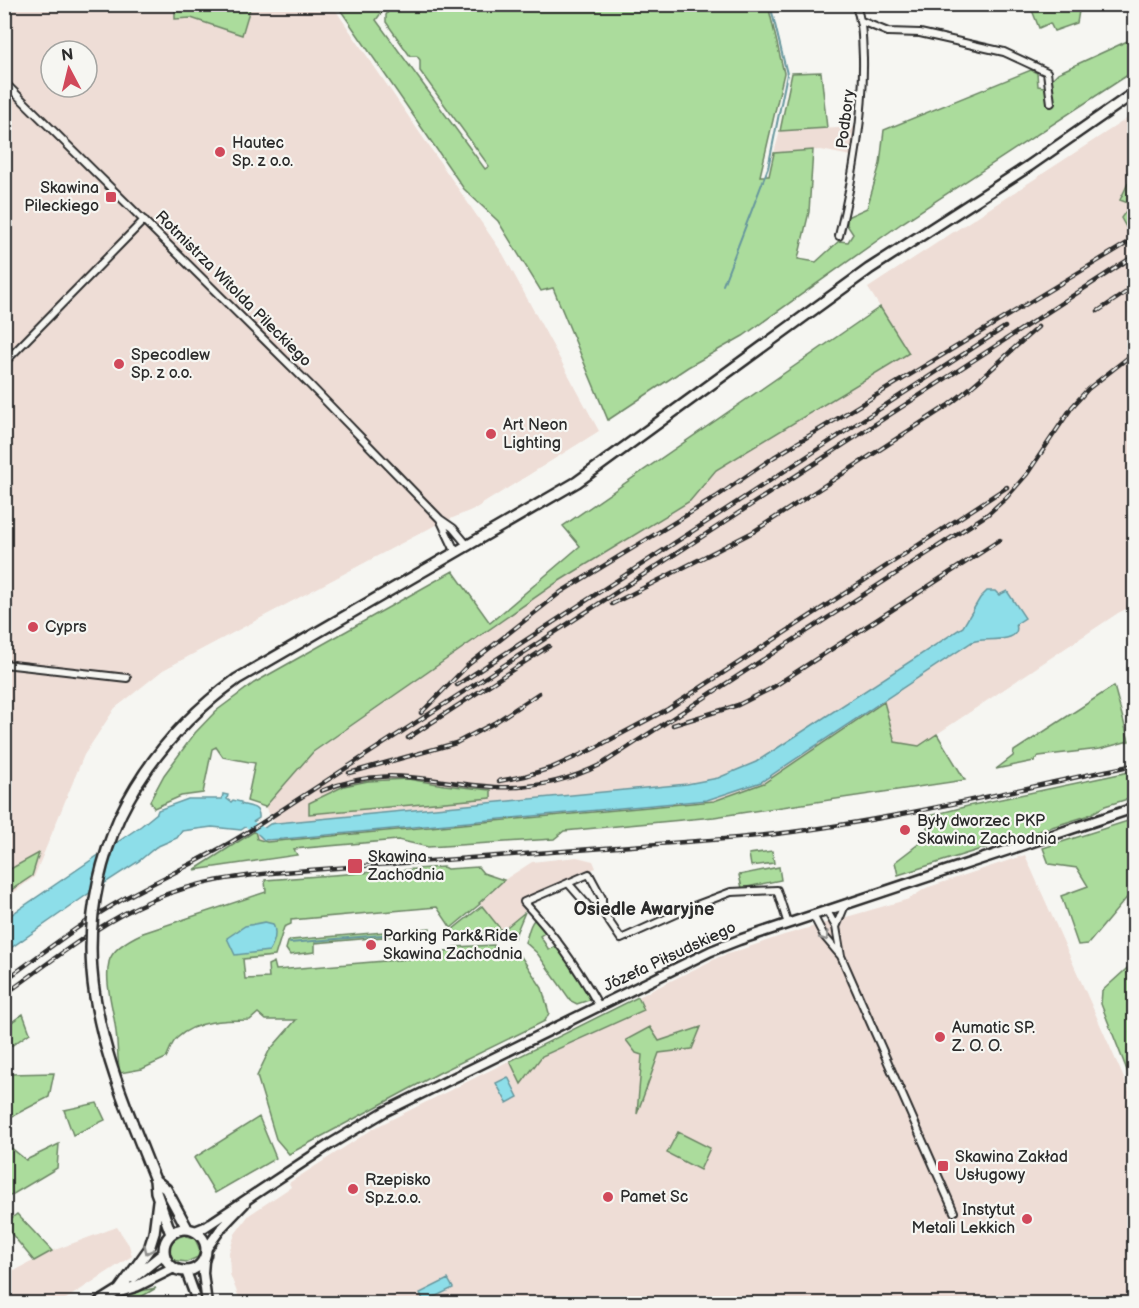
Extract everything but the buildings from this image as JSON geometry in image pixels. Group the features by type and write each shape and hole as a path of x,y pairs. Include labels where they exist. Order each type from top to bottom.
{"main road":[{"path":"171,1234 155,1180 110,1066 97,1017 92,983 92,933 96,893 106,856 120,816 141,777 162,748 193,714 219,692 261,663 577,482 861,275 1029,166 1134,93"},
{"name":"Józefa Piłsudskiego","path":"191,1230 205,1227 372,1119 711,951 1134,808"},
{"path":"155,1180 166,1190 191,1230"},
{"path":"118,1292 149,1249 159,1199"},
{"name":"Józefa Piłsudskiego","path":"207,1248 222,1227 248,1200"},
{"path":"204,1260 194,1269 186,1271 174,1268 167,1262 164,1245 171,1234 178,1229 191,1230 202,1236 207,1248 203,1274 207,1304"},
{"path":"97,1304 118,1292 164,1253"},
{"path":"118,1292 137,1286 174,1268"},
{"path":"186,1271 198,1304"}],"street":[{"name":"Podbory","path":"839,236 858,142 863,89 861,21 855,4"},
{"path":"861,21 888,32 920,33 1004,52 1047,72 1052,103"},
{"name":"Rotmistrza Witolda Pileckiego","path":"4,82 310,385 440,519 453,528 468,546"},
{"path":"4,363 144,220"},
{"name":"Rotmistrza Witolda Pileckiego","path":"440,519 456,553"},
{"path":"4,664 127,678"},
{"path":"599,1006 579,972 543,922 524,902 589,874 602,898 602,911 621,939 731,892 777,890 788,924"},
{"path":"568,883 589,907 602,911"},
{"path":"836,927 845,905"},
{"path":"827,911 836,927 841,956 954,1212"},
{"path":"813,915 824,936 841,956"}],"shaded area":[{"path":"13,4 332,5 503,254 599,431 476,508 432,527 163,670 115,708 84,755 34,877 5,899 4,7"},
{"path":"1134,114 1134,605 1118,613 919,746 895,742 884,702 764,783 714,801 267,842 257,839 255,831 274,821 265,807 313,753 556,583 690,501 716,470 909,353 868,288"},
{"path":"857,127 851,156 821,150 774,153 780,131"},
{"path":"1025,855 1134,1101 1134,1303 241,1303 230,1274 229,1252 235,1234 249,1215 291,1187 289,1183 376,1127 719,957 784,935 909,899 926,888"},
{"path":"577,857 593,861 596,868 519,903 525,911 502,932 479,903 495,886 532,862"},
{"path":"117,1227 129,1245 132,1256 60,1303 5,1303 4,1267 16,1270 52,1251"}],"green space":[{"path":"189,5 251,5 242,35 191,18 175,19 175,8"},
{"path":"337,5 387,5 376,20 485,169 489,166 420,71 420,60 417,56 410,56 386,22 386,15 392,5 768,5 784,73 760,176 769,176 774,153 813,150 809,212 798,259 816,262 839,241 848,242 853,234 847,225 847,217 867,208 880,164 884,130 1031,70 1037,73 1038,86 1044,87 1058,73 1134,38 1134,71 902,223 743,336 688,367 608,420 553,288 541,291 498,221 464,189"},
{"path":"1030,5 1100,5 1079,11 1077,23 1054,31 1050,23 1039,28"},
{"path":"821,72 827,128 780,131 792,73"},
{"path":"1134,171 1134,220 1126,227 1121,218 1131,204 1120,200"},
{"path":"880,307 909,353 716,470 690,501 556,583 313,752 265,807 247,801 255,763 223,757 216,747 212,749 203,793 181,796 154,808 150,801 164,775 195,733 216,711 254,683 453,571 490,623 580,546 563,526"},
{"path":"1114,686 1129,741 1100,749 1039,756 1034,761 996,769 1013,756 1014,751"},
{"path":"884,702 895,742 919,746 937,734 965,780 714,817 564,831 554,839 428,847 398,840 294,849 297,855 194,870 255,831 257,839 267,842 714,801 764,783"},
{"path":"1134,771 1131,798 1105,806 1087,816 898,875 895,862 925,839 929,816"},
{"path":"408,779 491,790 491,798 309,814 309,803 344,786 368,781"},
{"path":"1134,819 1134,892 1088,944 1078,945 1061,896 1088,886 1077,868 1049,864 1043,848"},
{"path":"772,851 774,863 751,866 749,854"},
{"path":"39,853 32,876 5,894 5,872"},
{"path":"443,867 447,869 478,867 483,873 504,880 451,928 437,907 291,920 291,924 284,927 275,956 243,959 245,979 269,978 268,965 274,962 276,970 445,956 445,951 454,950 454,947 494,945 494,949 514,952 522,958 542,988 549,1013 545,1021 439,1073 289,1154 276,1139 257,1076 269,1051 296,1020 266,1020 258,1013 250,1020 202,1024 177,1038 166,1058 142,1069 120,1073 117,1037 108,988 108,970 114,952 128,941 143,933 266,892 265,880"},
{"path":"779,867 781,880 742,888 739,875"},
{"path":"482,906 502,931 525,912 514,938 489,935 457,937 452,930"},
{"path":"534,920 539,921 546,932 540,936 549,950 556,945 592,999 577,1004 571,1001 537,953 525,942"},
{"path":"430,928 429,933 315,943 315,952 290,955 286,949 291,940"},
{"path":"1134,962 1134,1088 1101,1004 1102,991"},
{"path":"638,997 644,1010 542,1056 521,1084 510,1061"},
{"path":"23,1014 30,1033 5,1050 5,1027"},
{"path":"650,1027 659,1041 701,1027 692,1049 659,1053 637,1114 642,1055 636,1053 626,1040"},
{"path":"5,1071 10,1074 54,1073 49,1097 5,1120"},
{"path":"97,1103 105,1120 73,1135 64,1110"},
{"path":"259,1117 276,1158 215,1193 194,1158"},
{"path":"5,1124 9,1146 26,1160 59,1144 57,1168 5,1199"},
{"path":"678,1132 710,1148 700,1170 667,1153"},
{"path":"17,1214 52,1251 34,1261 5,1226 5,1223"},
{"path":"184,1235 195,1239 200,1250 198,1257 187,1262 170,1260 168,1251 170,1244"},
{"path":"156,1288 131,1303 112,1303 135,1292"}],"water":[{"path":"987,591 995,591 999,595 1007,591 1025,618 1016,624 1017,631 1014,635 1008,638 972,642 761,782 707,800 284,839 264,840 258,834 270,824 277,823 687,784 718,778 756,762 963,627 980,598"},
{"path":"223,794 228,795 227,799 231,802 233,800 241,802 241,804 256,809 259,818 241,830 212,827 182,831 177,838 156,847 5,952 5,919 141,826 158,810 188,799 222,799"},
{"path":"265,922 273,924 275,931 274,941 269,951 235,955 227,938 245,926"},
{"path":"508,1077 518,1097 507,1103 496,1083"},
{"path":"448,1279 453,1288 424,1302 420,1293"}],"waterway":[{"path":"723,285 768,168 787,74 770,4"},
{"path":"243,821 269,835"},
{"path":"290,943 428,931"}],"railway":[{"path":"421,713 468,665 561,592 716,497 774,457 1134,239"},
{"path":"4,981 109,907 246,833 1134,256"},
{"path":"1098,311 1134,287"},
{"path":"457,685 1005,327"},
{"path":"612,604 753,532 947,406 982,378 1038,327"},
{"path":"321,791 367,778 388,776 495,787 523,787 550,783 602,764 988,514 1027,474 1072,407 1088,389 1134,353"},
{"path":"499,781 551,768 591,750 668,709 1007,487"},
{"path":"673,725 738,705 770,689 1000,540"},
{"path":"408,738 549,646"},
{"path":"349,773 456,743 494,723 539,693"},
{"path":"4,995 76,943 132,909 168,894 216,881 283,872 788,833 888,817 1134,765"}],"place":[{"name":"Hautec Sp. z o.o.","path":"220,152"},
{"name":"Skawina Pileckiego","path":"111,197"},
{"name":"Specodlew Sp. z o.o.","path":"119,364"},
{"name":"Art Neon Lighting","path":"491,434"},
{"name":"Cyprs","path":"33,627"},
{"name":"Były dworzec PKP Skawina Zachodnia","path":"905,830"},
{"name":"Skawina Zachodnia","path":"355,866"},
{"name":"Parking Park&Ride Skawina Zachodnia","path":"371,945"},
{"name":"Aumatic SP. Z. O. O.","path":"940,1037"},
{"name":"Skawina Zakład Usługowy","path":"943,1166"},
{"name":"Rzepisko Sp.z.o.o.","path":"353,1189"},
{"name":"Pamet Sc","path":"608,1197"},
{"name":"Instytut Metali Lekkich","path":"1027,1219"}],"district":[{"name":"Osiedle Awaryjne","path":"644,909"}]}
